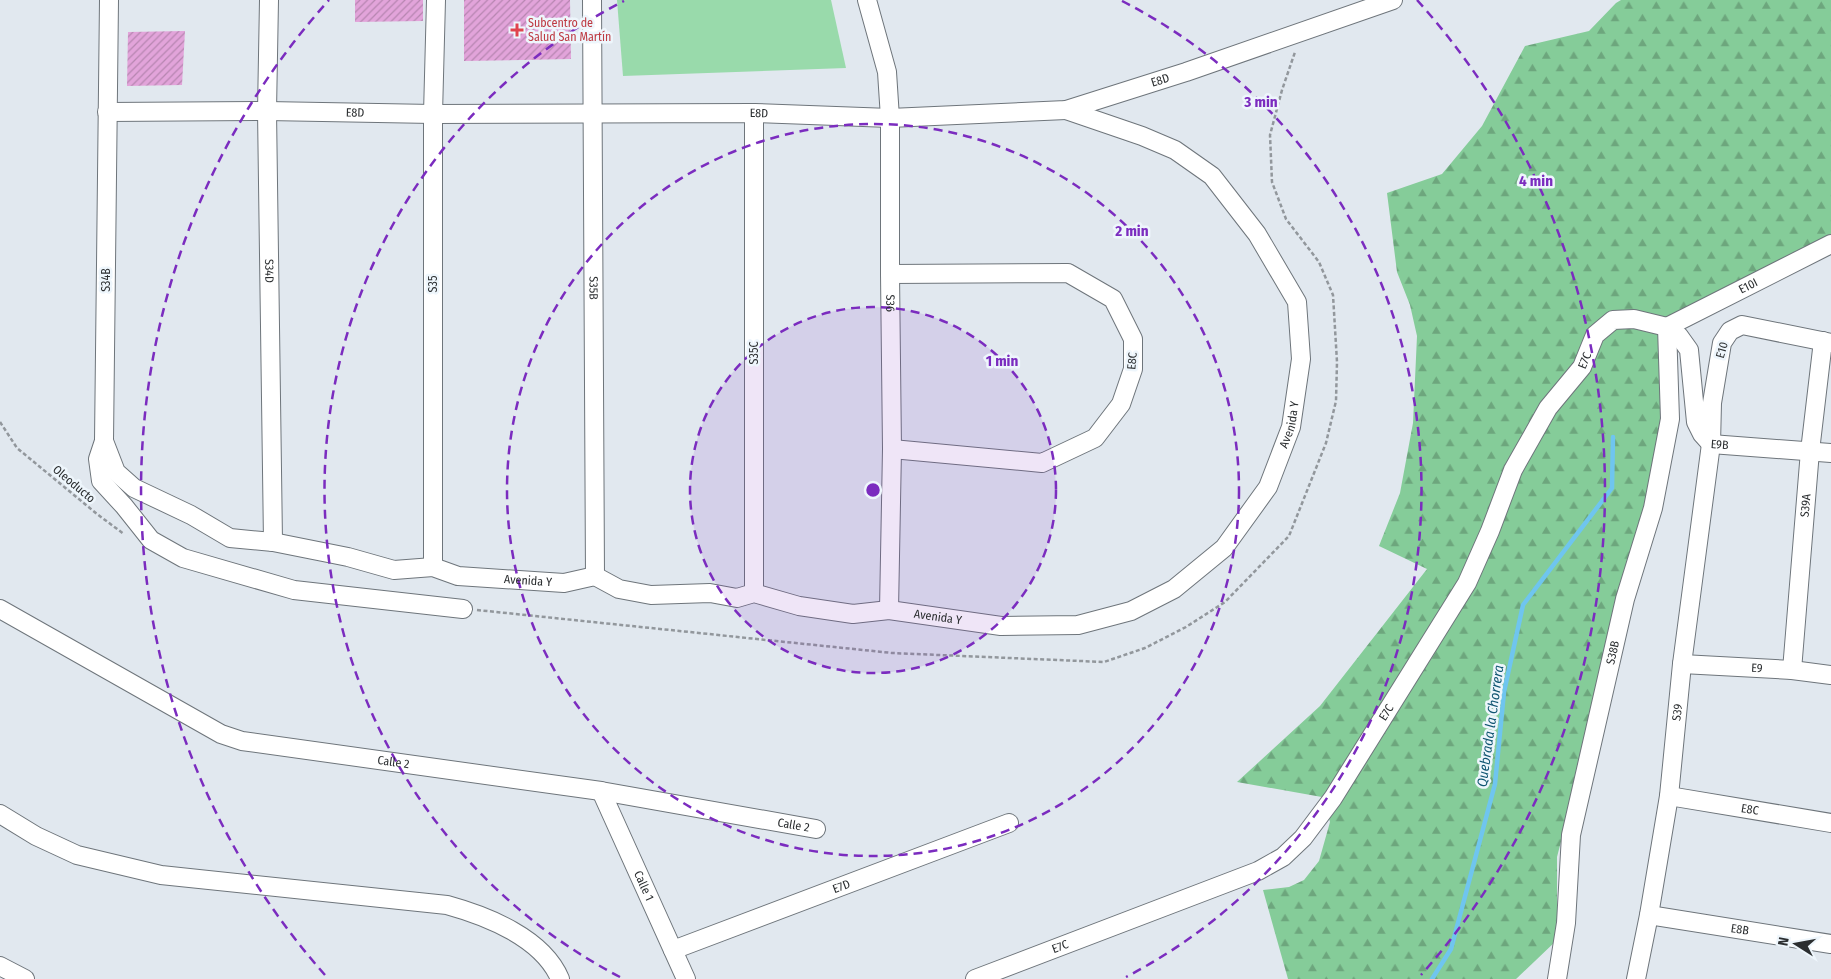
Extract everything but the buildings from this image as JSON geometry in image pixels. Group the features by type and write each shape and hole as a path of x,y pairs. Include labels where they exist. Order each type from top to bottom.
{"street":[{"name":"S34B","path":"109,0 104,441 98,458 101,481 151,540 183,558 294,590 463,609"},
{"name":"S34D","path":"269,0 268,111 273,542"},
{"name":"S35","path":"433,567 433,114 436,0"},
{"name":"S35B","path":"592,0 595,576"},
{"name":"E8D","path":"107,112 754,113 890,118 1066,110 1302,33 1393,0"},
{"name":"S36","path":"870,1 887,72 890,118 892,449 889,610"},
{"name":"Avenida Y","path":"104,441 116,472 134,488 230,538 273,542 348,557 394,570 433,567 458,576 564,583 595,576 619,589 651,594 710,593 737,598 754,593 799,606 853,614 889,610 1001,626 1078,625 1131,610 1174,589 1224,548 1268,487 1291,427 1301,359 1297,302 1257,234 1212,176 1175,150 1142,136 1066,110"},
{"name":"S35C","path":"754,113 754,593"},
{"name":"E10I","path":"1667,327 1831,244"},
{"name":"E8C","path":"890,274 1068,273 1113,299 1133,339 1133,369 1121,404 1095,438 1042,463 892,449"},
{"name":"E7C","path":"975,979 1258,872 1283,857 1304,838 1333,798 1467,584 1514,470 1548,408 1582,366 1595,335 1614,320 1634,319 1667,327"},
{"name":"E10","path":"1711,444 1712,402 1722,343 1730,331 1742,325 1827,342"},
{"name":"E9B","path":"1667,327 1679,336 1689,350 1696,422 1702,434 1711,444 1831,452"},
{"name":"S38B","path":"1557,979 1566,923 1571,835 1625,599 1653,508 1670,419 1667,327"},
{"name":"S39A","path":"1792,670 1810,451 1827,342"},
{"name":"S39","path":"1636,979 1669,796 1682,664 1711,444"},
{"name":"Calle 2","path":"0,609 221,734 242,741 600,791 816,829"},
{"name":"E9","path":"1682,664 1792,670 1831,675"},
{"name":"Calle 1","path":"600,791 686,979"},
{"name":"E8C","path":"1669,796 1831,822"},
{"path":"0,814 36,836 77,855 161,875 447,905 465,910 519,935 536,948 553,976"},
{"name":"E7D","path":"673,950 1009,823"},
{"name":"E8B","path":"1649,915 1831,944"},
{"path":"0,966 25,979"}],"path":[{"path":"463,609 892,653 1104,662 1144,648 1170,636 1225,602 1289,536 1326,443 1336,401 1337,362 1332,295 1319,262 1286,219 1272,182 1270,135 1282,90 1302,33"},
{"name":"Oleoducto","path":"0,422 17,448 126,536"}],"green space":[{"path":"617,0 831,0 846,68 623,76"},
{"path":"1621,0 1831,0 1831,244 1667,327 1670,419 1557,857 1557,940 1516,979 1288,979 1263,890 1289,887 1304,880 1319,861 1330,822 1326,808 1333,799 1237,782 1320,706 1427,569 1379,546 1400,493 1413,423 1417,336 1410,305 1397,272 1387,193 1442,174 1482,126 1525,46 1589,31"}],"waterway":[{"name":"Quebrada la Chorrera","path":"1432,979 1451,949 1495,784 1504,692 1523,605 1612,488 1613,437"}],"place":[{"name":"Subcentro de Salud San Martín","path":"517,30"}]}
